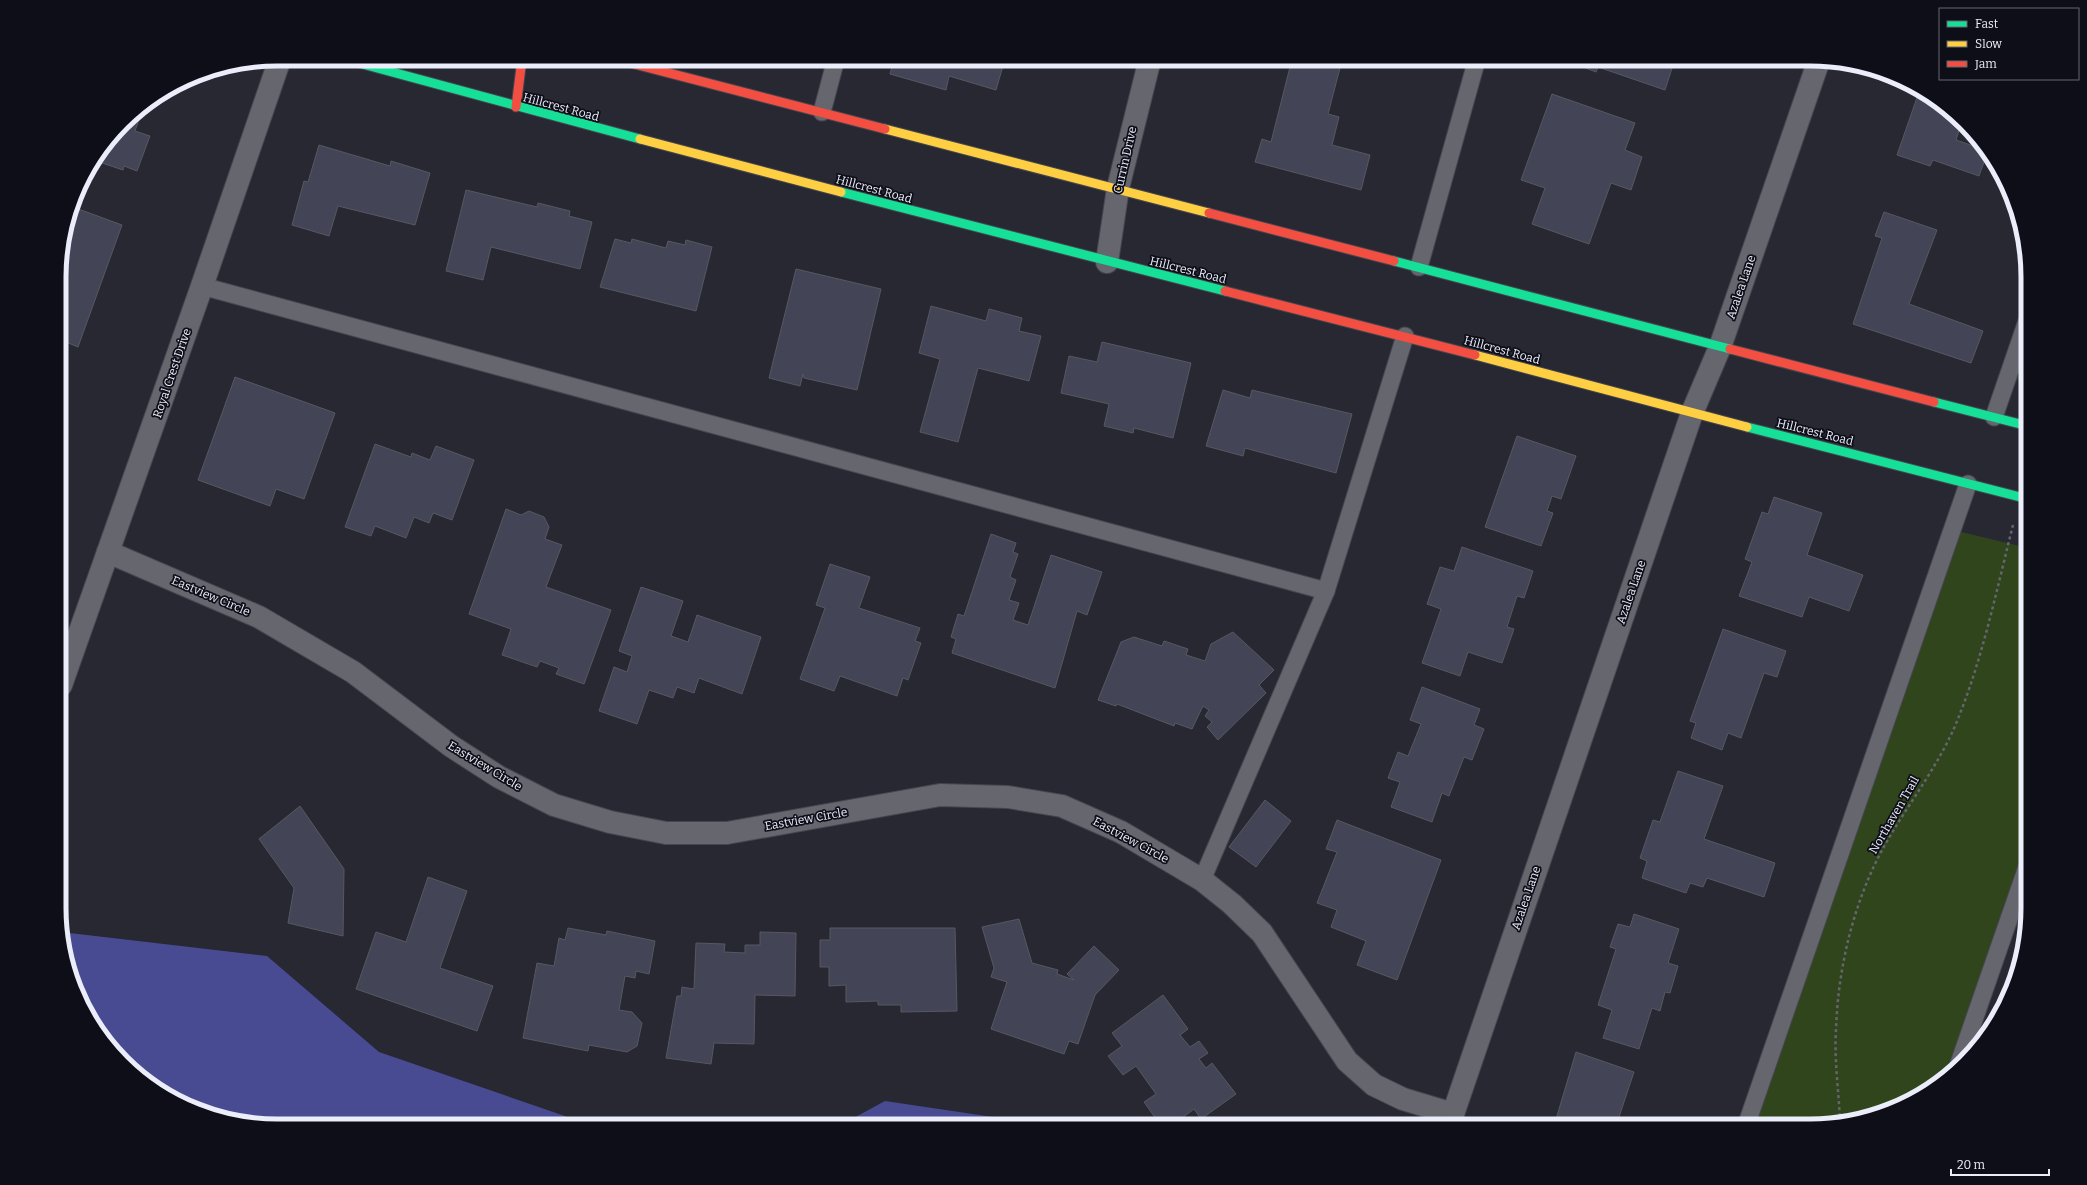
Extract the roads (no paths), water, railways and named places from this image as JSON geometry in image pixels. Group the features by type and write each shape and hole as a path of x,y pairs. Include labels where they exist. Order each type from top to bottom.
{"main road":[{"name":"Hillcrest Road","path":"369,66 516,108 1107,262 1405,336 1692,413 2021,497"},
{"path":"516,108 521,66"},
{"path":"642,66 1118,188 1720,347 2021,424"}],"street":[{"name":"Royal Crest Drive","path":"66,671 202,286 278,66"},
{"name":"Currin Drive","path":"1107,262 1118,188 1148,66"},
{"name":"Azalea Lane","path":"1451,1119 1692,413 1720,347 1818,66"},
{"name":"Eastview Circle","path":"108,552 259,617 353,672 451,746 499,777 554,806 610,822 666,833 727,833 940,795 1008,797 1062,806 1121,832 1202,880 1232,904 1262,933 1347,1061 1374,1085 1449,1119"}],"lane":[{"path":"822,112 834,66"},
{"path":"1419,267 1475,66"},
{"path":"202,286 1326,590"},
{"path":"1202,880 1326,590 1405,336"},
{"path":"1994,417 2021,338"},
{"path":"1748,1119 1968,484"},
{"path":"1962,1054 2021,884"}]}
